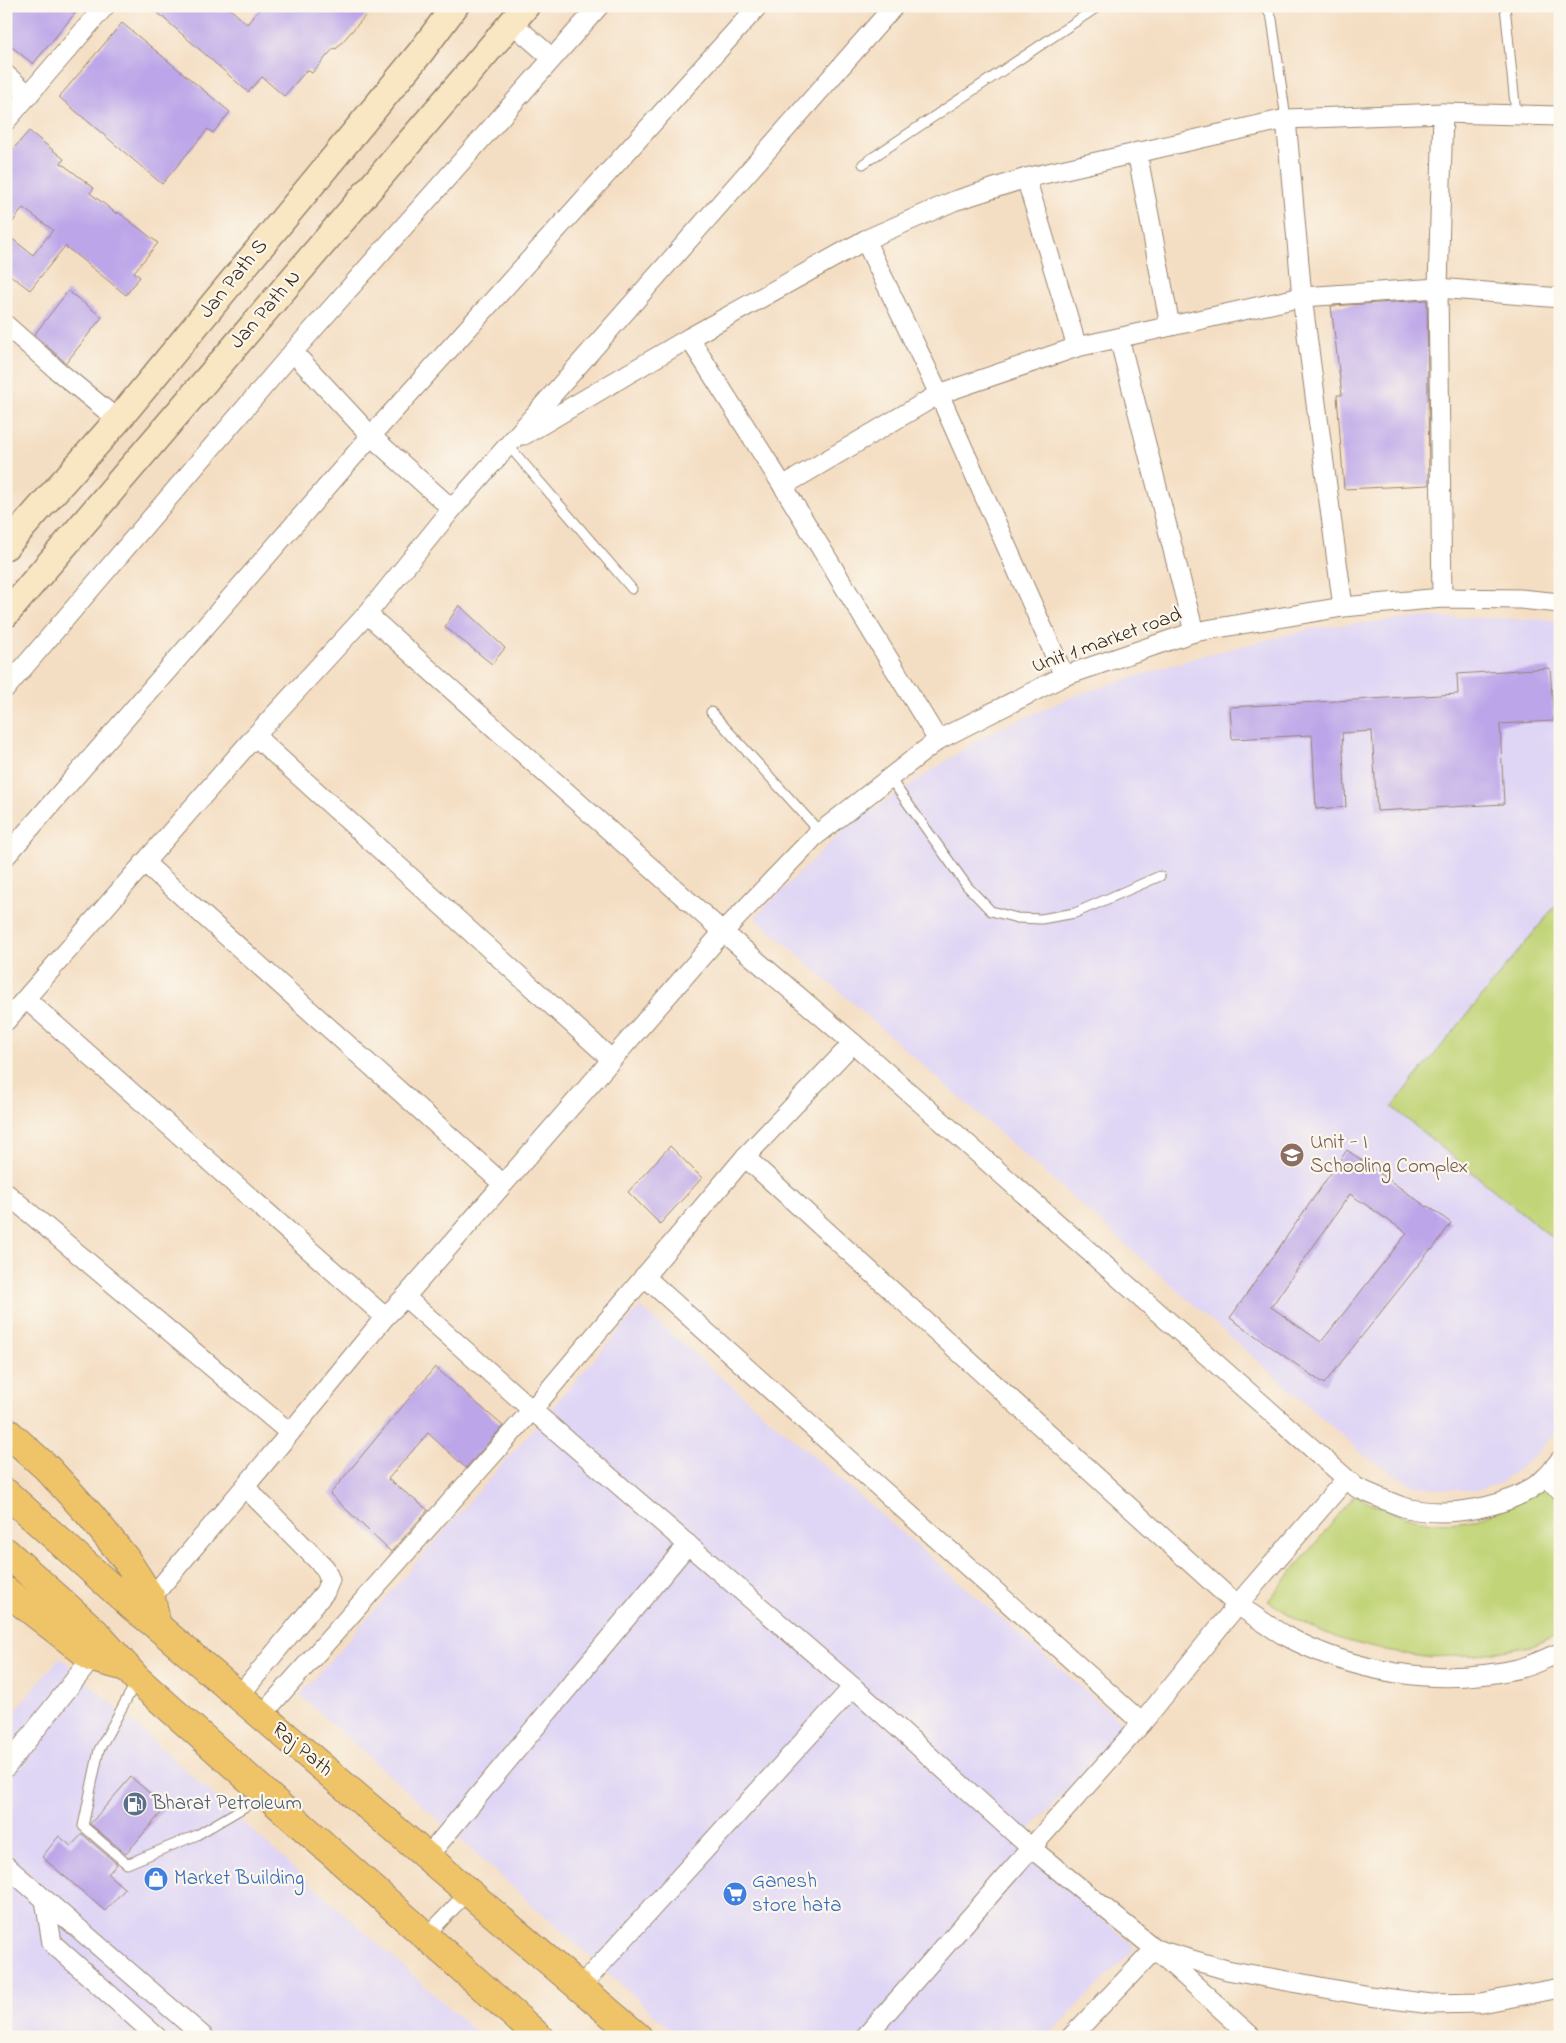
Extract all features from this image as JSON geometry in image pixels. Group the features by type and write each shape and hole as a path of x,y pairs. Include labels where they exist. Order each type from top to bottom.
{"main road":[{"name":"Jan Path S","path":"6,546 118,420 420,53 456,6"},
{"name":"Jan Path N","path":"6,614 519,15"},
{"path":"6,1431 47,1468 91,1516 125,1558 151,1598 156,1626"},
{"name":"Raj Path","path":"6,1493 133,1607 428,1856 638,2037"},
{"path":"6,1552 95,1632 131,1673 539,2037"},
{"path":"6,1591 92,1658 131,1673"}],"street":[{"path":"6,121 105,6"},
{"path":"6,688 292,352 599,6"},
{"path":"6,856 371,436 758,6"},
{"path":"6,1021 255,736 368,614 452,509 886,9"},
{"path":"519,15 552,58"},
{"path":"6,75 29,95"},
{"path":"1442,598 1438,288 1443,113"},
{"path":"508,445 689,338 865,240 954,201 1026,178 1286,119 1443,113 1560,116"},
{"path":"1286,119 1302,297 1343,607"},
{"path":"1137,152 1170,326"},
{"path":"1026,178 1077,347"},
{"path":"865,240 939,394 1064,676"},
{"path":"783,486 939,394 1077,347 1302,297 1438,288 1560,298"},
{"path":"6,325 118,420"},
{"path":"689,338 783,486 938,740"},
{"path":"1119,338 1194,632"},
{"path":"292,352 371,436 452,509"},
{"name":"Unit 1 market road","path":"151,1598 385,1317 405,1297 723,932 820,832 938,740 1064,676 1194,632 1343,607 1442,598 1520,599 1560,603"},
{"path":"368,614 723,932 853,1043 1357,1488 1404,1507 1439,1512 1476,1509 1501,1503 1529,1489 1546,1477 1560,1460"},
{"path":"255,736 612,1059"},
{"path":"145,863 503,1184"},
{"path":"26,999 385,1317"},
{"path":"262,1715 532,1410 745,1157 853,1043"},
{"path":"745,1157 1237,1605 1281,1634 1328,1655 1378,1671 1429,1678 1474,1676 1518,1669 1560,1653"},
{"path":"6,1193 290,1433"},
{"path":"644,1276 1142,1723"},
{"path":"405,1297 532,1410 853,1687 1031,1848 1155,1949 1252,2037"},
{"path":"1546,1477 1560,1490"},
{"path":"865,2037 1142,1723 1237,1605 1346,1479"},
{"path":"240,1696 325,1592 330,1580 325,1568 244,1487"},
{"path":"428,1856 688,1544"},
{"path":"6,1767 92,1658"},
{"path":"580,1987 853,1687"},
{"path":"6,1866 204,2037"},
{"path":"426,1936 468,1891"},
{"path":"45,1900 52,1943 157,2037"},
{"path":"1155,1949 1227,1970 1369,1996 1431,2004 1481,2002 1560,1988"},
{"path":"1071,2037 1155,1949"}],"lane":[{"path":"863,164 1099,6"},
{"path":"1266,6 1272,19 1286,119"},
{"path":"1505,6 1516,114"},
{"path":"508,445 632,589"},
{"path":"711,712 820,832"},
{"path":"889,777 967,886 992,911 1017,918 1075,913 1160,876"},
{"path":"131,1673 99,1750 83,1826 128,1864 197,1836 266,1794"}],"shaded area":[{"name":"Unit - I Schooling Complex","path":"1430,617 1560,621 1560,1428 1533,1457 1501,1483 1474,1491 1415,1486 1365,1456 755,917 844,829 985,735 1079,694 1201,656 1320,627"},
{"path":"640,1307 1125,1725 1020,1840 1135,1948 1047,2037 679,2037 300,1695"},
{"name":"Market Building","path":"60,1657 481,2037 6,2037 6,1721"}],"green space":[{"path":"1560,900 1560,1244 1392,1107"},
{"path":"1547,1488 1560,1499 1560,1634 1530,1646 1496,1652 1424,1657 1385,1651 1340,1639 1303,1623 1268,1601 1355,1495 1385,1509 1416,1519 1447,1523 1464,1522 1480,1518"}],"building":[{"path":"12,6 81,6 33,64 6,42 6,13"},
{"path":"150,6 227,6 247,24 262,6 374,6 312,73 307,70 284,96 262,77 248,92"},
{"path":"122,23 230,112 213,133 208,129 162,184 59,97"},
{"path":"29,131 64,159 61,163 94,188 90,193 158,243 134,272 140,277 126,295 65,246 30,290 6,272 6,234 33,255 53,230 23,208 6,231 6,157"},
{"path":"68,291 102,317 66,363 34,335"},
{"path":"1427,300 1429,485 1344,489 1337,395 1342,395 1331,306"},
{"path":"459,605 505,648 492,664 445,627"},
{"path":"1550,668 1554,721 1500,724 1504,804 1377,811 1372,731 1342,733 1346,807 1316,809 1312,735 1232,739 1230,707 1458,694 1457,674"},
{"path":"670,1146 702,1178 660,1224 628,1192"},
{"path":"1347,1150 1451,1223 1432,1250 1430,1250 1324,1384 1230,1318","holes":["1350,1194 1407,1233 1321,1342 1271,1307"]},
{"path":"435,1367 503,1426 466,1468 428,1433 388,1479 428,1510 391,1552 330,1494"},
{"path":"131,1777 166,1807 126,1854 90,1824"},
{"path":"82,1834 117,1864 108,1874 125,1889 105,1911 42,1857 59,1836 71,1846"}],"place":[{"name":"Unit - I Schooling Complex","path":"1292,1155"},
{"name":"Bharat Petroleum","path":"135,1804"},
{"name":"Market Building","path":"156,1879"},
{"name":"Ganesh store hata","path":"735,1894"}]}
